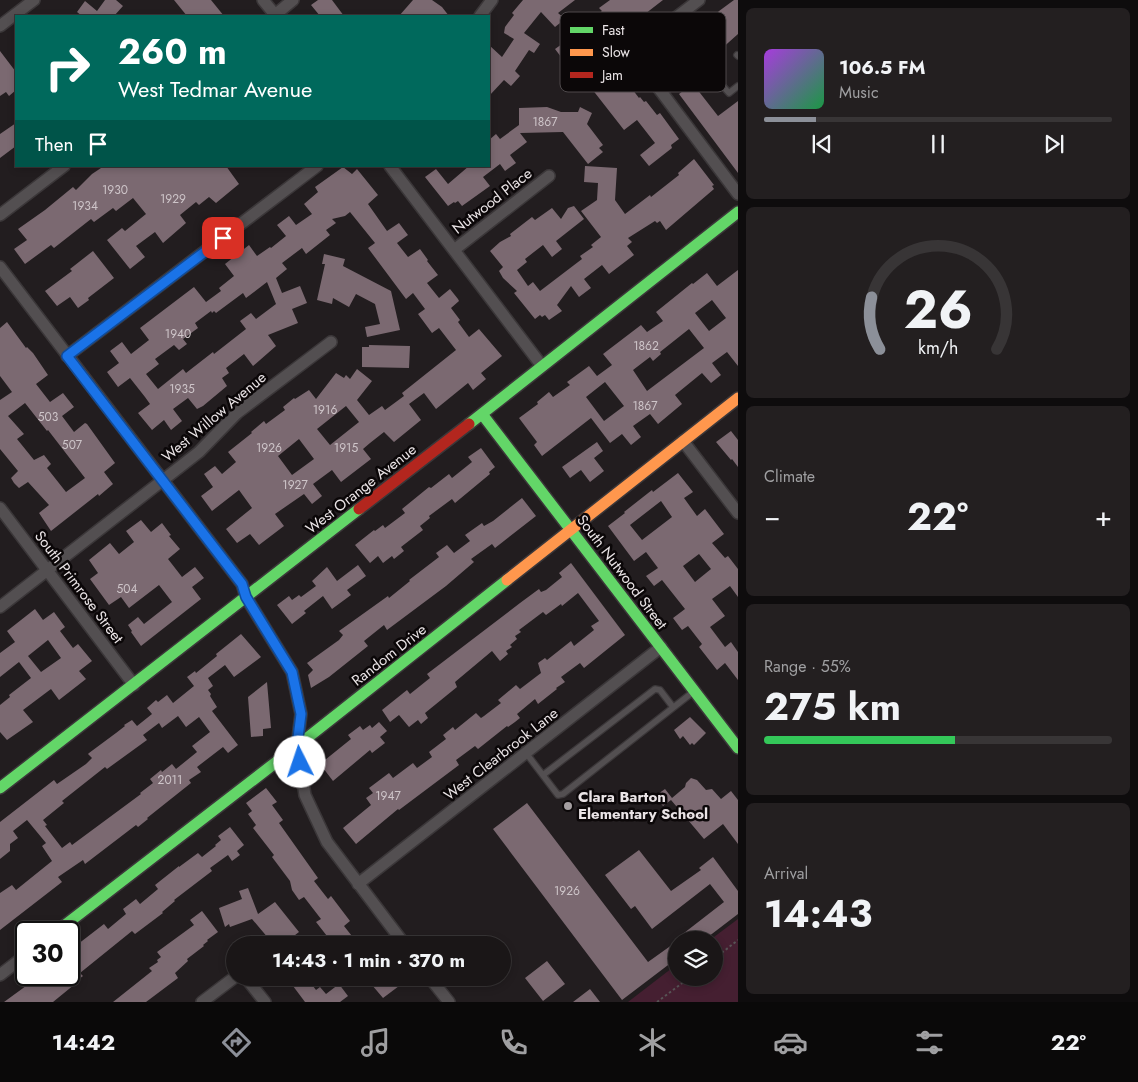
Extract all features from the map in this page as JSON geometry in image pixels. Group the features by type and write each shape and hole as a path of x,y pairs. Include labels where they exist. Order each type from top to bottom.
{"street":[{"path":"0,26 34,0"},
{"path":"263,0 274,15"},
{"path":"276,15 292,0"},
{"path":"481,15 492,0"},
{"path":"683,12 698,0"},
{"path":"662,92 738,194"},
{"path":"0,215 63,167"},
{"path":"67,356 315,167"},
{"path":"391,167 542,366"},
{"name":"Nutwood Place","path":"454,250 549,176"},
{"name":"West Orange Avenue","path":"0,788 482,414 738,212"},
{"path":"0,268 242,584 246,597 292,672 301,714 297,746 305,795 327,842 398,936"},
{"name":"West Willow Avenue","path":"0,607 199,452 237,413 331,342"},
{"name":"Random Drive","path":"70,921 297,746 738,398"},
{"name":"South Nutwood Street","path":"482,414 738,748"},
{"path":"683,441 738,513"},
{"name":"South Primrose Street","path":"0,508 49,570 134,685"},
{"name":"West Clearbrook Lane","path":"358,884 661,648"},
{"path":"0,975 15,963"},
{"path":"202,1002 226,985"},
{"path":"252,986 265,1002"},
{"path":"436,986 449,1002"}],"lane":[{"path":"726,91 729,92 738,86"},
{"path":"543,775 655,690 660,690 673,707"},
{"path":"526,753 558,795 694,690"}],"path":[{"path":"723,952 738,940"},
{"path":"657,1002 676,986"}],"shaded area":[{"path":"738,919 738,1002 628,1002 668,971 668,986 723,986 722,931"}],"building":[{"path":"105,0 116,0 123,6 115,15 81,15 77,12 85,1 97,11"},
{"path":"174,0 211,0 223,15 186,15"},
{"path":"318,0 332,0 343,15 319,15 311,5"},
{"path":"413,0 432,0 442,7 448,15 400,15"},
{"path":"523,0 575,0 558,13 560,15 560,23 555,27 541,12 524,33 540,44 534,53 529,50 515,71 520,76 511,86 504,80 490,95 490,46 502,57 514,39 504,33 505,27 514,15 512,13"},
{"path":"610,0 663,0 648,12 601,12 602,11 599,8"},
{"path":"734,0 738,0 738,34 726,45 726,12 718,12"},
{"path":"560,45 560,56 555,49"},
{"path":"0,51 15,71 15,91 9,96 6,92 0,96"},
{"path":"594,92 634,92 644,102 646,101 657,115 660,113 679,139 671,145 672,148 649,166 640,155 655,143 637,120 624,130"},
{"path":"682,92 699,92 718,116 738,101 738,173 679,94"},
{"path":"547,107 561,112 578,112 580,107 592,113 587,124 603,145 599,148 603,152 588,164 563,132 520,133 527,142 510,155 516,163 505,171 500,164 483,177 490,186 462,206 458,201 448,206 425,177 436,169 448,184 468,167 490,167 490,139 496,134 500,139 519,125 519,108"},
{"path":"15,124 15,147 0,158 0,134"},
{"path":"694,159 714,185 712,186 714,189 666,230 660,221 657,223 655,221 628,238 632,242 627,246 634,255 609,274 602,265 584,279 591,288 579,297 571,286 557,305 562,311 549,320 545,315 542,317 540,315 535,319 514,293 517,291 503,278 499,271 503,267 490,251 500,242 511,236 510,234 532,217 535,220 552,208 561,219 568,208 574,206 584,219 556,241 562,249 552,257 543,245 525,259 527,262 517,270 528,286 533,282 540,291 582,259 580,256 593,247 591,245 601,237 581,211 597,200 598,183 584,182 585,166 617,168 615,200 625,214 679,175 678,173"},
{"path":"102,167 227,167 239,184 216,203 209,197 199,205 196,202 180,215 186,223 163,243 155,232 136,246 145,257 130,269 107,240 122,228 125,231 146,214 133,198 116,211 113,208 94,222 91,219 54,248 51,245 25,264 14,249 27,240 18,229 73,187 76,190 92,174"},
{"path":"343,167 352,174 357,169 378,195 368,204 387,231 399,223 408,235 397,243 408,257 420,249 438,275 427,283 439,298 450,289 459,301 451,308 469,337 479,329 502,356 481,373 486,379 473,390 468,383 436,409 424,393 409,404 421,420 394,442 384,432 363,449 371,459 341,482 332,470 313,484 322,496 312,504 304,494 275,514 284,526 259,545 250,534 237,543 226,529 252,508 239,490 212,511 201,496 213,487 204,474 215,466 222,474 236,462 228,452 264,421 266,424 285,410 283,407 294,398 309,390 316,399 336,373 344,378 346,375 350,379 357,369 372,381 357,400 369,415 382,406 385,410 404,396 402,393 456,350 439,328 432,333 418,314 425,309 413,293 406,299 368,248 375,243 350,212 345,216 332,219 336,223 326,230 330,235 306,254 302,248 282,263 287,269 276,278 282,293 300,286 307,303 292,309 298,323 268,335 276,346 253,366 244,354 226,368 229,373 222,378 227,386 203,406 197,409 188,398 173,409 182,421 171,430 164,420 152,430 138,413 150,404 145,397 130,378 118,387 107,372 119,363 110,351 122,342 131,354 149,340 140,328 194,287 206,302 221,291 219,288 234,276 225,264 249,245 257,256 271,248 286,236 277,225 289,216 296,225 312,214 304,204 318,192 315,187","holes":["267,282 276,304 256,319 251,313 240,321 246,329 214,354 213,352 186,373 183,369 158,389 146,374 159,364 155,359 174,345 179,350 187,344 183,339 198,328 195,323 211,311 216,313 243,293 246,298","346,406 359,422 330,445 317,429","299,439 314,459 292,475 278,456"]},
{"path":"93,251 114,278 78,308 70,297 57,306 45,291 72,271 70,269"},
{"path":"324,254 345,259 343,266 391,291 400,330 367,337 365,327 380,324 375,304 356,294 349,307 333,298 332,304 317,300 325,264 322,264"},
{"path":"738,270 738,366 727,352 712,363 721,375 711,383 702,373 675,395 682,404 658,424 650,414 633,426 641,437 631,445 622,434 610,443 591,418 542,456 534,445 537,442 519,418 538,404 537,402 549,392 553,397 570,385 567,382 589,366 597,376 612,365 603,354 641,325 647,332 663,321 656,312 707,273 717,286","holes":["712,300 726,318 709,331 695,313","689,329 704,348 647,391 633,370 650,357 653,361 661,354 660,352","605,382 624,406 604,421 586,397"]},
{"path":"7,322 26,348 33,353 48,375 36,384 50,402 63,393 74,407 62,416 74,432 85,423 87,424 115,463 104,472 113,484 51,531 39,513 49,505 28,482 19,488 14,483 11,478 18,471 0,449 0,400 12,392 0,376 0,328","holes":["25,403 85,478 66,492 47,468 51,464 44,455 34,460 17,439 24,434 8,416"]},
{"path":"369,345 410,346 409,368 362,367 362,347 369,347"},
{"path":"731,431 738,440 738,467 716,442"},
{"path":"597,442 603,451 594,458 604,471 590,482 581,470 570,478 562,467"},
{"path":"481,448 495,467 489,472 490,474 455,503 452,499 429,516 430,518 420,526 423,530 401,547 404,551 394,559 392,556 383,563 378,556 370,563 355,545 374,530 383,525 385,528 405,513 402,509 429,487 431,488 449,474 452,478 472,462 468,457"},
{"path":"678,473 693,492 684,498 697,516 705,509 724,534 712,543 725,558 728,556 738,569 738,597 730,586 712,599 725,616 710,627 725,647 731,642 738,652 738,680 725,663 717,670 699,647 702,644 688,626 682,630 673,618 685,609 662,580 654,586 646,576 658,568 646,552 634,561 608,526 652,490 653,492","holes":["661,501 672,517 642,540 630,525","699,554 711,569 695,582 683,566"]},
{"path":"522,498 536,516 495,548 492,544 471,559 474,562 446,586 387,630 384,625 364,641 368,646 329,677 311,688 308,675 313,670 307,663 339,640 343,635 339,631 388,596 389,598 439,557 436,553 447,545 454,553 470,541 465,535 482,523 484,526 493,521"},
{"path":"141,520 151,532 162,523 171,535 169,536 180,549 168,559 182,577 195,567 204,578 192,587 201,599 141,646 128,625 138,617 144,624 172,602 159,585 129,608 121,597 109,605 90,579 98,573 89,560 110,543 119,554 134,542 126,531"},
{"path":"571,563 625,635 584,668 580,663 561,677 565,682 557,689 538,704 535,699 517,714 520,718 478,749 475,746 456,760 459,765 398,809 356,844 343,828 371,805 366,798 373,793 369,788 389,773 393,778 413,763 417,768 432,757 429,752 446,739 443,735 453,727 455,730 476,713 481,718 484,716 501,703 498,700 516,685 520,689 541,673 538,663 545,658 547,660 571,641 574,646 594,630 591,626 599,621 578,593 562,606 561,604 546,615 543,612 519,630 521,632 515,636 517,639 510,645 512,647 506,651 508,654 500,661 492,651 455,682 457,687 425,713 428,718 421,724 418,720 409,727 399,715 390,722 382,710 407,690 410,694 430,678 427,674 539,589 541,592 546,590 562,577 559,573"},
{"path":"358,565 366,576 347,590 351,595 332,609 323,596 304,611 306,613 292,624 277,605 289,596 292,600 299,595 301,597 316,586 312,581 327,567 337,581"},
{"path":"35,609 43,620 54,612 65,627 60,631 73,648 78,644 92,661 79,671 86,679 59,700 51,689 23,710 33,722 7,740 0,732 0,705 10,697 9,695 31,678 19,662 0,677 0,653 15,642 7,631","holes":["48,640 61,658 41,672 28,656"]},
{"path":"241,634 261,657 234,677 225,665 208,678 213,686 208,690 217,707 212,711 238,745 228,753 223,747 197,767 201,772 189,780 191,783 148,819 138,827 136,825 85,864 83,860 58,877 62,882 0,930 0,893 12,885 16,890 52,861 42,846 46,843 27,820 13,831 18,838 10,844 10,851 0,859 0,822 54,780 57,784 86,764 92,758 88,754 124,725 132,720 137,726 152,714 147,708 156,700 158,702 167,695 173,703 194,686 187,677 195,671 196,673 217,656 216,654","holes":["178,716 186,727 199,717 210,732 192,746 197,752 176,769 172,764 162,772 161,770 150,779 153,783 141,794 72,845 70,842 62,848 45,826 47,825 43,820 64,803 62,801 105,767 107,769 147,740 143,735 159,723 162,728"]},
{"path":"267,682 271,728 263,729 263,736 251,737 248,697"},
{"path":"690,717 706,733 694,745 692,743 690,745 683,736 680,739 674,730"},
{"path":"379,722 387,731 380,737 385,743 372,753 370,750 333,781 320,764 351,739 348,735 360,726 363,730 370,725 372,728"},
{"path":"691,778 697,780 706,790 712,789 721,799 731,791 738,800 738,844 723,824 704,839 671,800 663,806 655,796 665,789 672,798 685,787"},
{"path":"266,788 277,802 272,805 283,820 279,823 318,878 314,881 328,899 331,896 350,921 344,926 352,936 327,936 316,922 321,919 304,897 299,900 292,890 290,881 272,857 274,855 253,828 256,825 248,814 252,811 246,803"},
{"path":"527,803 648,962 668,948 668,965 622,1000 493,829"},
{"path":"230,827 244,845 237,851 240,855 232,861 228,855 210,868 212,871 174,900 163,913 135,934 132,931 80,973 80,943 104,924 108,929 126,914 123,909 136,899 140,904 158,889 155,885 179,866 198,853 202,857 221,840 218,836"},
{"path":"639,850 671,891 701,870 699,868 713,857 738,891 738,914 716,931 687,931 724,902 710,884 652,929 635,906 631,909 605,875"},
{"path":"248,888 258,914 275,902 299,932 294,936 266,936 252,919 230,927 229,924 225,927 219,908 242,899 239,891"},
{"path":"202,911 218,932 187,959 188,961 175,973 178,978 146,1002 113,1002 152,971 149,968 158,962 157,960 161,957 157,952 194,925 190,920"},
{"path":"547,961 565,984 543,1001 525,978"},
{"path":"26,986 73,986 53,1002 4,1002"},
{"path":"293,986 313,986 316,990 320,987 326,994 336,986 340,986 348,996 340,1002 305,1002"},
{"path":"373,986 399,986 383,998"},
{"path":"590,989 600,1002 573,1002"}],"traffic: fast":[{"path":"469,424 738,212"},
{"path":"482,414 738,748"},
{"path":"0,788 359,509"},
{"path":"70,921 297,746 507,580"}],"traffic: slow":[{"path":"507,580 738,398"}],"traffic: jam":[{"path":"359,509 469,424"}],"place":[{"name":"Clara Barton Elementary School","path":"568,806"}],"route":[{"path":"223,238 67,356 242,584 246,597 292,672 301,714 297,746 300,762"}]}
